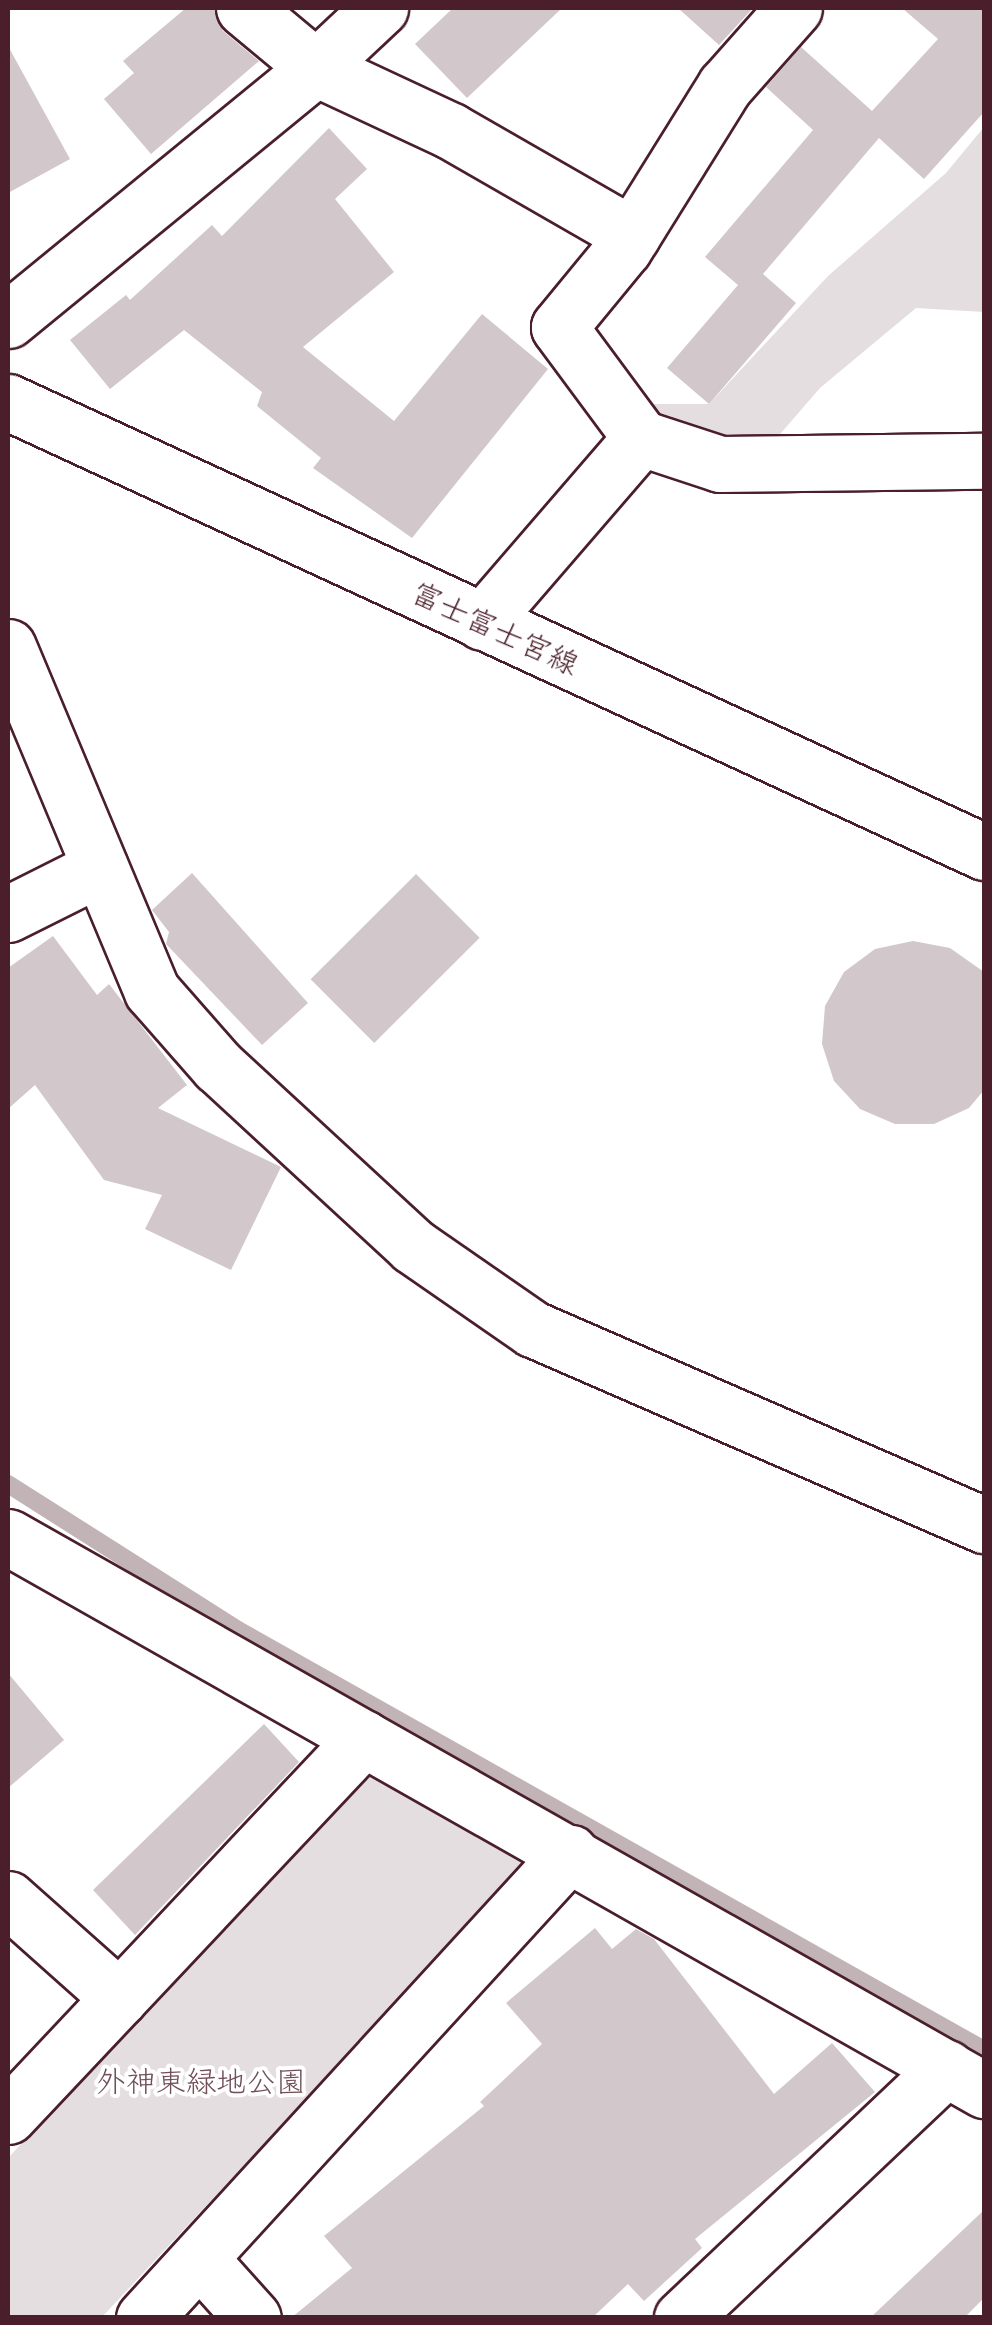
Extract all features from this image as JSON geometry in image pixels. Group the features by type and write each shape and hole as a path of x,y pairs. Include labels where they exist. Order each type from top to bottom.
{"street":[{"path":"244,8 316,68 451,132 632,235"},
{"path":"8,320 316,68 380,8"},
{"path":"794,8 725,86 632,235 559,327 642,438 720,464 984,461"},
{"name":"富士富士宮線","path":"8,402 984,852"},
{"path":"482,622 642,438"},
{"path":"8,647 152,991 218,1066 413,1246 533,1329 984,1525"},
{"path":"8,914 100,868"},
{"path":"8,1537 965,2079 891,2127 682,2318"},
{"path":"8,2116 364,1738"},
{"path":"144,2318 570,1853"},
{"path":"8,1899 119,1998"},
{"path":"200,2259 254,2318"}],"green space":[{"path":"984,127 984,312 916,308 820,388 762,455 679,459 633,404 709,404 828,276 946,173"},
{"name":"外神東緑地公園","path":"367,1774 525,1865 102,2317 8,2317 8,2158"}],"building":[{"path":"186,8 214,8 223,31 259,61 151,154 104,99 134,73 123,61"},
{"path":"453,8 562,8 467,98 415,44"},
{"path":"678,8 753,8 719,45"},
{"path":"902,8 984,8 984,112 924,179 879,138 763,274 796,303 709,404 667,368 738,285 705,257 813,130 766,87 801,47 872,111 938,39"},
{"path":"8,46 70,159 8,193"},
{"path":"329,128 367,169 335,199 394,272 303,347 394,421 482,314 548,369 412,538 313,468 321,458 257,406 262,392 184,330 110,389 70,340 126,295 130,300 212,225 222,236"},
{"path":"192,873 308,1003 262,1045 166,944 169,932 152,910"},
{"path":"416,874 480,938 374,1043 311,979"},
{"path":"53,936 97,995 109,984 187,1085 158,1108 281,1167 231,1270 145,1229 162,1195 104,1180 35,1085 8,1109 8,968"},
{"path":"913,941 950,948 984,972 984,1090 969,1108 934,1124 895,1124 860,1109 834,1081 822,1044 825,1006 844,972 875,949"},
{"path":"8,1673 64,1740 8,1788"},
{"path":"264,1724 299,1762 135,1935 93,1890"},
{"path":"595,1928 612,1949 636,1929 654,1939 774,2094 832,2043 875,2092 695,2239 702,2248 644,2301 628,2284 592,2318 291,2318 352,2268 324,2236 484,2106 480,2102 542,2044 506,2003"},
{"path":"984,2210 984,2298 964,2318 870,2318"}],"waterway":[{"path":"8,1484 238,1630 984,2050"}]}
